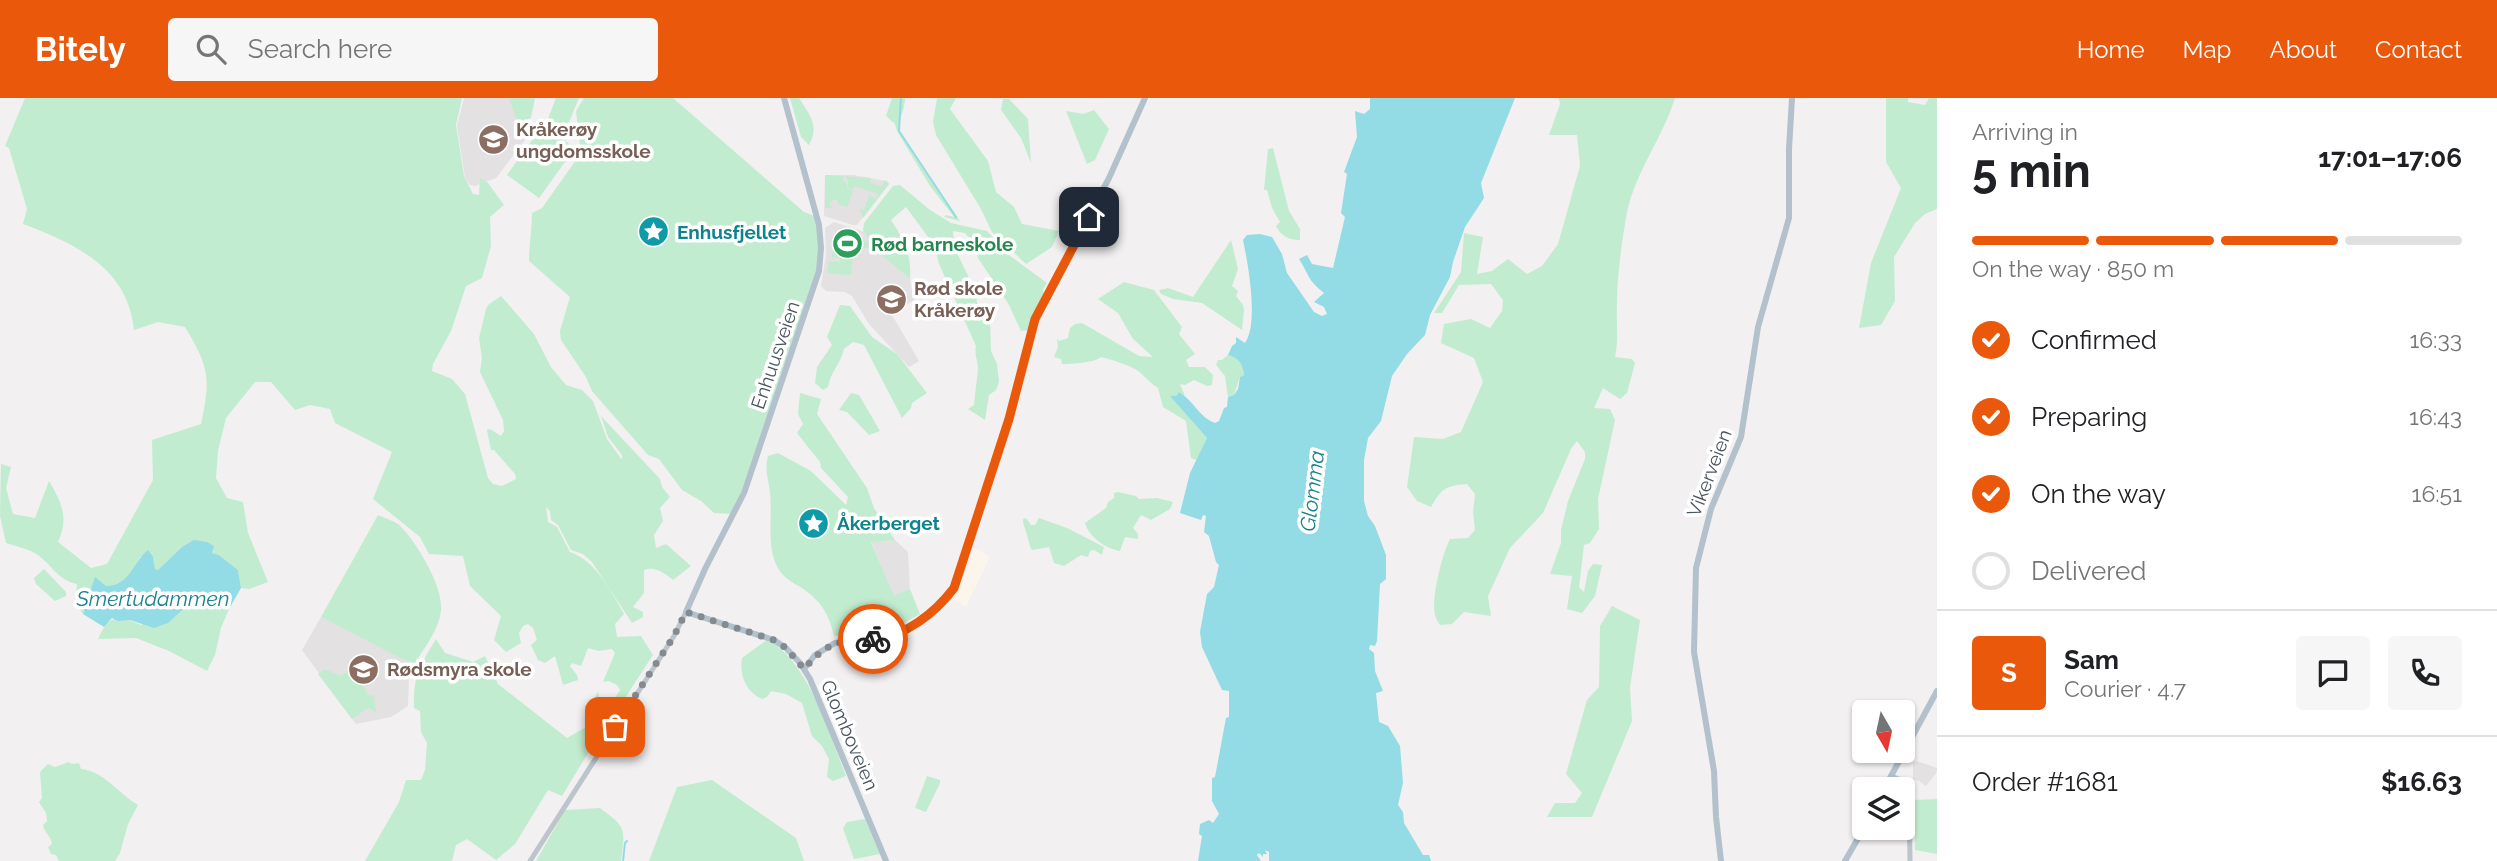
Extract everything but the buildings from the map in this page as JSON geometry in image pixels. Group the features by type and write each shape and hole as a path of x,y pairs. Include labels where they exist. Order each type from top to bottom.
{"main road":[{"name":"Enhuusveien","path":"686,612 744,493 819,271 820,227 784,98"},
{"path":"802,666 829,646 841,641 898,634 936,608 954,588 1009,419 1035,319 1109,178 1144,98"},
{"name":"Vikerveien","path":"1721,861 1714,771 1694,652 1695,575 1711,509 1741,437 1758,327 1789,218 1792,98"},
{"name":"Glomboveien","path":"686,612 774,640 786,648 802,666 886,861"},
{"path":"1891,776 1937,691"},
{"path":"1845,861 1857,840"}],"street":[{"path":"530,861 674,636 686,612"},
{"path":"1891,776 1905,780 1909,789 1910,861"}],"shaded area":[{"name":"Kråkerøy ungdomsskole","path":"464,98 529,98 531,112 526,121 535,127 496,178 475,186 470,185 465,178 457,126"},
{"path":"825,175 853,175 887,181 889,184 857,225 853,225 824,216"},
{"path":"834,222 865,232 868,238 889,240 893,264 910,279 917,298 892,315 919,361 909,367 869,324 852,296 845,292 826,291 821,286 826,255 825,228"},
{"path":"895,540 908,552 910,589 894,597 871,541"},
{"path":"974,547 990,557 966,607 950,597 968,568"},
{"name":"Rødsmyra skole","path":"321,617 414,664 409,676 408,706 391,717 356,724 302,650"},
{"path":"1915,762 1937,768 1926,786 1913,777"}],"green space":[{"path":"25,98 462,98 456,125 464,176 473,194 479,195 480,178 488,183 504,205 490,217 491,246 482,278 466,286 451,331 433,364 432,371 452,379 465,394 488,478 493,484 502,486 516,479 515,474 494,450 491,450 487,430 490,429 501,436 504,431 503,420 480,372 482,358 479,338 486,309 501,296 534,334 551,367 566,385 582,390 593,401 607,439 622,460 622,455 608,437 601,416 660,479 662,487 670,497 660,508 663,521 654,535 656,548 666,544 691,566 673,580 656,570 644,570 644,593 633,607 643,612 643,617 632,623 592,562 583,554 571,550 558,525 551,520 550,511 546,507 548,522 557,527 570,552 588,562 595,570 624,614 615,624 617,637 641,636 653,655 608,724 595,698 598,691 600,704 611,704 620,690 609,681 603,682 615,653 612,649 599,651 588,648 581,666 572,663 570,666 578,680 563,685 555,656 545,663 538,660 531,645 537,640 533,628 528,624 523,626 519,633 521,643 506,652 494,640 501,616 470,586 463,556 429,554 420,537 373,499 392,452 335,423 330,409 310,405 295,410 271,382 255,382 226,418 218,451 216,478 227,498 243,502 248,533 268,582 249,589 241,588 238,570 219,555 212,553 213,546 182,547 158,570 155,570 153,557 140,557 123,581 106,586 95,578 83,614 75,603 77,584 64,579 33,552 6,543 0,516 1,464 11,467 6,488 13,514 35,518 49,481 62,511 63,525 58,542 91,568 107,564 153,480 152,440 201,424 207,384 203,363 185,327 158,322 134,330 130,308 122,290 110,274 80,250 23,224 27,209 9,148 5,146"},
{"path":"509,98 535,98 531,118 521,123 517,121"},
{"path":"556,98 579,98 567,127 548,119"},
{"path":"584,98 673,98 804,212 815,216 819,234 818,271 732,514 714,513 701,501 682,490 659,459 648,455 592,391 586,377 561,340 560,331 570,297 529,261 532,213 542,208 581,153 576,111"},
{"path":"790,98 799,98 812,120 813,131 809,145 801,137"},
{"path":"892,98 905,98 899,131 960,221 944,217 954,217 930,186 895,124 886,116"},
{"path":"937,98 956,98 950,109 988,161 996,192 1014,207 1022,224 1059,231 1052,247 1026,264 992,232 936,135 933,122"},
{"path":"1559,98 1675,98 1631,197 1623,234 1615,357 1632,359 1635,363 1627,393 1620,399 1603,388 1594,408 1610,409 1615,420 1598,499 1599,529 1590,543 1584,545 1579,587 1584,592 1588,571 1593,564 1602,565 1595,596 1582,613 1567,609 1572,576 1550,574 1561,543 1561,530 1568,501 1585,459 1585,452 1577,441 1543,513 1510,548 1488,596 1491,616 1464,612 1452,624 1440,625 1434,608 1441,565 1450,539 1468,538 1475,530 1475,494 1467,484 1445,489 1431,507 1417,501 1407,487 1414,437 1443,439 1461,432 1483,382 1474,358 1441,343 1444,324 1471,319 1490,328 1502,311 1503,300 1491,284 1459,285 1442,313 1434,313 1461,272 1464,233 1483,237 1477,274 1492,271 1508,259 1527,274 1542,266 1558,244 1580,166 1577,135 1549,135 1560,104"},
{"path":"1886,98 1908,98 1908,102 1925,105 1929,98 1937,98 1937,209 1925,214 1915,223 1894,257 1895,301 1881,325 1859,328 1871,263 1901,188 1886,162"},
{"path":"1003,99 1009,99 1028,119 1031,163 1021,138 1001,110"},
{"path":"1094,110 1109,129 1095,160 1087,164 1066,111 1083,114"},
{"path":"543,125 575,148 539,198 507,175"},
{"path":"1273,148 1289,211 1300,229 1300,240 1286,237 1280,232 1276,226 1280,222 1272,208 1267,190 1264,190 1268,149"},
{"path":"825,175 844,176 847,189 853,191 847,207 838,204 834,199 829,204 833,208 825,208"},
{"path":"844,176 871,178 869,190 871,183 882,186 885,180 889,184 863,218 860,209 864,210 869,195 876,199 878,194 854,186 852,190 848,188 848,180"},
{"path":"900,185 930,210 951,223 987,231 1009,255 1047,283 1029,330 1021,331 1009,305 978,258 977,252 981,247 976,246 965,233 953,231 954,247 976,292 977,303 990,321 991,351 997,364 999,382 996,390 989,395 985,420 968,409 974,405 978,369 976,346 939,264 934,245 906,207 891,220 906,248 910,279 878,252 880,247 864,248 862,241 877,240 868,238 863,230 864,223 893,186"},
{"path":"843,232 855,234 851,275 827,273 829,261 840,262 840,258 832,257 834,240 842,241"},
{"path":"1231,240 1238,269 1232,286 1238,291 1236,296 1243,305 1242,330 1202,303 1173,299 1161,294 1159,290 1168,288 1193,297"},
{"path":"1124,282 1154,290 1182,327 1179,334 1195,354 1186,360 1189,367 1205,367 1213,375 1212,385 1207,386 1194,380 1185,385 1180,384 1185,396 1179,392 1176,396 1171,396 1207,438 1197,460 1191,458 1186,421 1163,407 1158,388 1138,371 1101,357 1088,362 1062,364 1061,359 1054,357 1058,347 1057,338 1059,341 1068,338 1070,328 1082,323 1139,356 1153,357 1133,339 1118,313 1098,299"},
{"path":"840,305 850,306 872,337 897,354 927,393 912,403 902,418 864,345 853,342 844,349 828,387 823,390 815,383 817,367 832,345 827,337"},
{"path":"1228,355 1235,356 1243,366 1244,375 1240,377 1234,395 1228,397 1225,376 1216,365 1218,360"},
{"path":"800,393 821,399 817,414 867,488 874,508 895,540 871,542 894,596 910,589 920,614 888,632 834,636 830,621 819,603 784,576 774,558 768,456 778,453 811,471 846,505 848,497 821,468 820,462 797,433 803,424 798,414"},
{"path":"851,393 859,395 880,431 869,435 847,412 839,410"},
{"path":"1114,493 1139,499 1157,498 1173,502 1170,509 1151,520 1141,515 1133,528 1138,539 1125,537 1120,551 1099,542 1085,523 1106,508 1108,502 1114,498"},
{"path":"378,515 398,524 405,531 427,564 441,601 440,618 431,639 414,665 321,617"},
{"path":"1026,518 1031,525 1035,525 1039,518 1067,528 1104,547 1102,555 1094,550 1090,551 1088,557 1081,555 1064,566 1054,563 1049,547 1031,549 1023,522"},
{"path":"44,569 66,592 66,596 55,601 36,584 34,578"},
{"path":"206,601 218,609 229,609 221,628 215,655 207,671 169,651 136,638 98,639 106,625 114,619 125,619 141,625 182,606"},
{"path":"1612,606 1640,620 1630,688 1632,721 1592,817 1547,817 1555,803 1575,803 1582,793 1566,774 1587,700 1599,687 1600,626"},
{"path":"436,639 445,653 473,662 485,656 498,684 567,738 586,727 596,740 562,796 548,790 515,844 496,860 467,839 456,845 452,861 365,861 399,802 406,780 421,780 425,770 427,743 421,732 420,711 414,708 415,687 422,664"},
{"path":"768,639 783,651 806,682 816,700 846,776 833,781 827,777 829,759 812,736 802,703 786,694 771,691 762,699 752,692 745,682 742,658"},
{"path":"325,669 340,676 348,671 352,675 357,674 368,695 374,696 376,712 368,708 352,719 318,674"},
{"path":"69,762 79,763 81,769 104,778 138,805 115,861 59,861 56,855 51,854 48,847 52,844 43,825 47,821 46,813 39,802 42,798 40,772 48,764 55,767"},
{"path":"927,776 940,780 940,783 926,812 915,808"},
{"path":"712,780 796,838 804,861 649,861 677,787"},
{"path":"1937,799 1937,854 1915,850 1915,800"},
{"path":"600,808 620,825 622,830 621,861 536,861 565,810"},
{"path":"865,819 880,854 854,859 843,828 847,822"}],"water":[{"name":"Glomma","path":"1370,98 1515,98 1481,183 1484,198 1465,227 1450,277 1430,315 1425,335 1407,354 1392,376 1381,421 1368,438 1364,460 1364,501 1386,555 1386,579 1380,584 1377,641 1375,646 1370,645 1369,649 1374,653 1375,671 1383,691 1376,693 1379,722 1388,726 1400,746 1403,783 1398,805 1403,812 1404,823 1423,855 1429,855 1431,861 1269,861 1269,852 1265,850 1267,854 1263,854 1263,857 1259,853 1257,855 1261,861 1198,861 1202,836 1199,834 1200,824 1209,820 1213,823 1219,814 1212,801 1212,778 1215,777 1226,718 1229,717 1229,691 1222,690 1202,647 1200,632 1207,594 1214,587 1219,565 1209,536 1204,532 1206,516 1203,515 1201,520 1180,513 1190,473 1207,438 1170,396 1176,396 1179,392 1215,423 1227,407 1228,397 1234,395 1238,389 1240,377 1244,375 1243,368 1238,360 1228,355 1236,343 1236,337 1245,343 1251,322 1251,293 1243,240 1247,235 1272,237 1282,254 1287,273 1314,312 1322,316 1327,314 1324,307 1314,302 1324,293 1311,280 1299,259 1307,255 1312,264 1333,268 1345,217 1341,213 1347,174 1344,172 1357,137 1355,111 1364,114 1370,109"},
{"name":"Smertudammen","path":"194,540 214,546 212,553 219,555 238,570 241,588 229,609 218,609 206,601 191,602 168,623 154,628 130,620 118,621 112,618 104,627 83,614 95,577 106,586 121,582 148,550 153,557 155,569 158,570 182,547"}],"waterway":[{"path":"901,98 899,131 956,217"},
{"path":"623,861 627,841"}],"way so far":[{"path":"615,727 674,636 686,612 774,640 786,648 804,669 815,655 835,643 873,639"}],"place":[{"name":"Kråkerøy ungdomsskole","path":"493,140"},
{"name":"Enhusfjellet","path":"654,232"},
{"name":"Rød barneskole","path":"848,244"},
{"name":"Rød skole Kråkerøy","path":"891,299"},
{"name":"Åkerberget","path":"814,523"},
{"name":"Rødsmyra skole","path":"364,669"}],"route":[{"path":"873,639 892,636 916,623 947,598 954,588 1009,419 1035,319 1089,217"}]}
